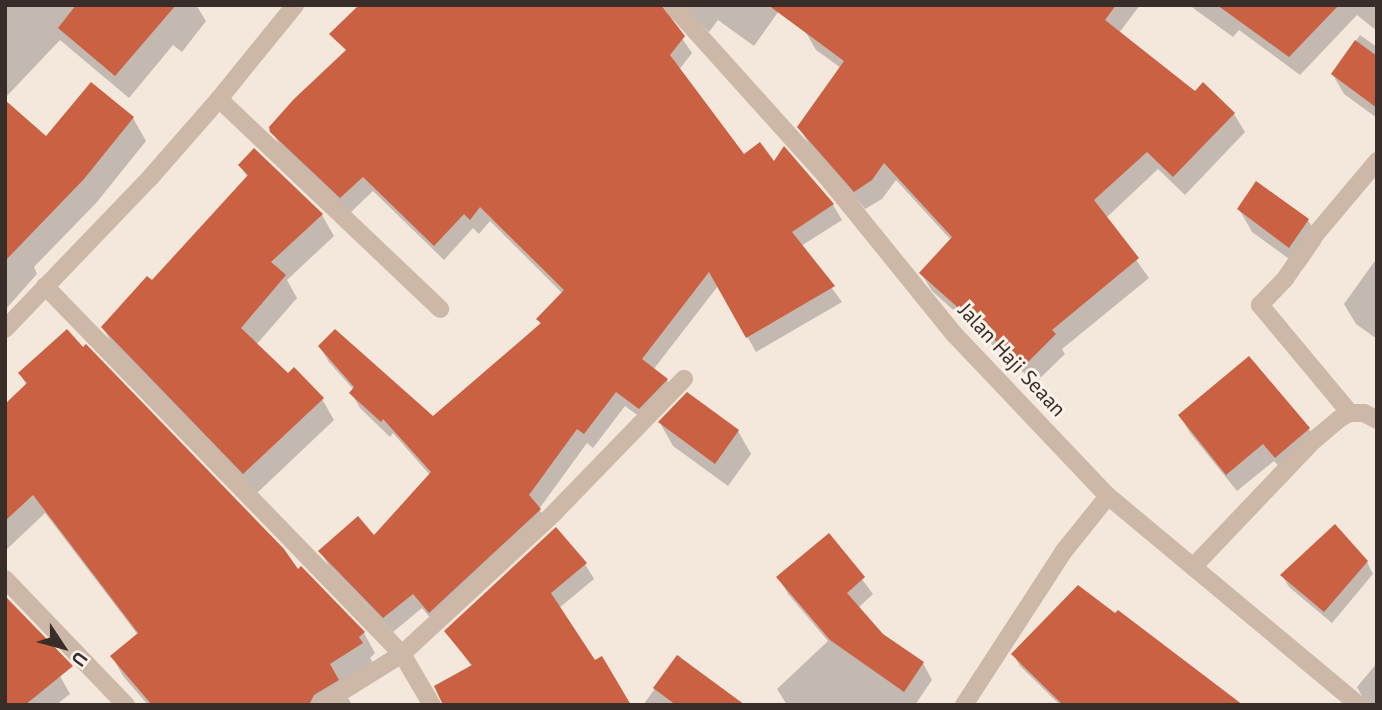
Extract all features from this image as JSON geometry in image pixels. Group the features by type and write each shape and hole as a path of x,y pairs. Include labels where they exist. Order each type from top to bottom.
{"street":[{"path":"5,329 219,99 295,5"},
{"name":"Jalan Haji Seaan","path":"672,5 826,176 954,334 1108,496 1359,705"},
{"path":"219,99 440,309"},
{"path":"1350,413 1260,305 1285,279 1315,235 1377,161"},
{"path":"45,286 401,654 432,705"},
{"path":"320,705 401,654 554,513 684,379"},
{"path":"1194,567 1313,441 1350,413 1364,414 1377,420"},
{"path":"964,705 1064,551 1108,496"},
{"path":"5,579 125,705"}],"building":[{"path":"76,5 176,5 115,76 58,28"},
{"path":"359,5 661,5 685,36 670,55 744,154 760,142 774,161 784,146 834,204 792,232 835,286 746,338 709,272 642,359 668,379 639,409 616,392 584,434 577,429 529,495 541,509 429,613 413,594 383,618 318,551 358,516 374,535 431,472 383,419 381,422 349,393 354,387 318,346 335,329 433,416 541,323 536,319 564,290 480,207 470,220 464,214 434,246 363,177 340,198 270,132 269,127 294,99 346,50 329,34"},
{"path":"768,5 1116,5 1105,20 1195,91 1203,82 1235,113 1173,177 1147,152 1094,200 1139,258 1052,330 1056,334 1024,366 919,273 952,237 884,163 872,180 854,192 797,127 844,61"},
{"path":"1217,5 1339,5 1289,57"},
{"path":"1355,40 1377,56 1377,108 1331,74"},
{"path":"91,82 134,117 84,179 5,261 5,100 46,136"},
{"path":"254,148 323,214 271,262 286,275 241,328 288,373 294,367 324,398 243,474 101,327 147,276 152,280 248,175 238,165"},
{"path":"1256,181 1309,219 1289,248 1237,209"},
{"path":"67,329 83,347 86,344 284,549 298,569 301,566 365,632 359,637 363,643 330,664 339,680 314,695 309,705 152,705 110,656 138,633 33,495 5,521 5,404 27,383 18,373"},
{"path":"1249,356 1310,428 1275,458 1263,444 1226,475 1178,415"},
{"path":"687,392 739,430 715,464 658,422"},
{"path":"1335,524 1368,561 1324,612 1280,575"},
{"path":"556,527 587,563 551,593 595,660 602,656 631,705 443,705 434,686 472,665 444,631"},
{"path":"829,533 865,577 847,593 883,634 924,662 904,692 830,640 776,577"},
{"path":"1078,585 1115,613 1118,610 1243,705 1063,705 1011,654"},
{"path":"5,596 73,666 25,705 5,705"},
{"path":"677,655 745,705 676,705 653,688"}]}
